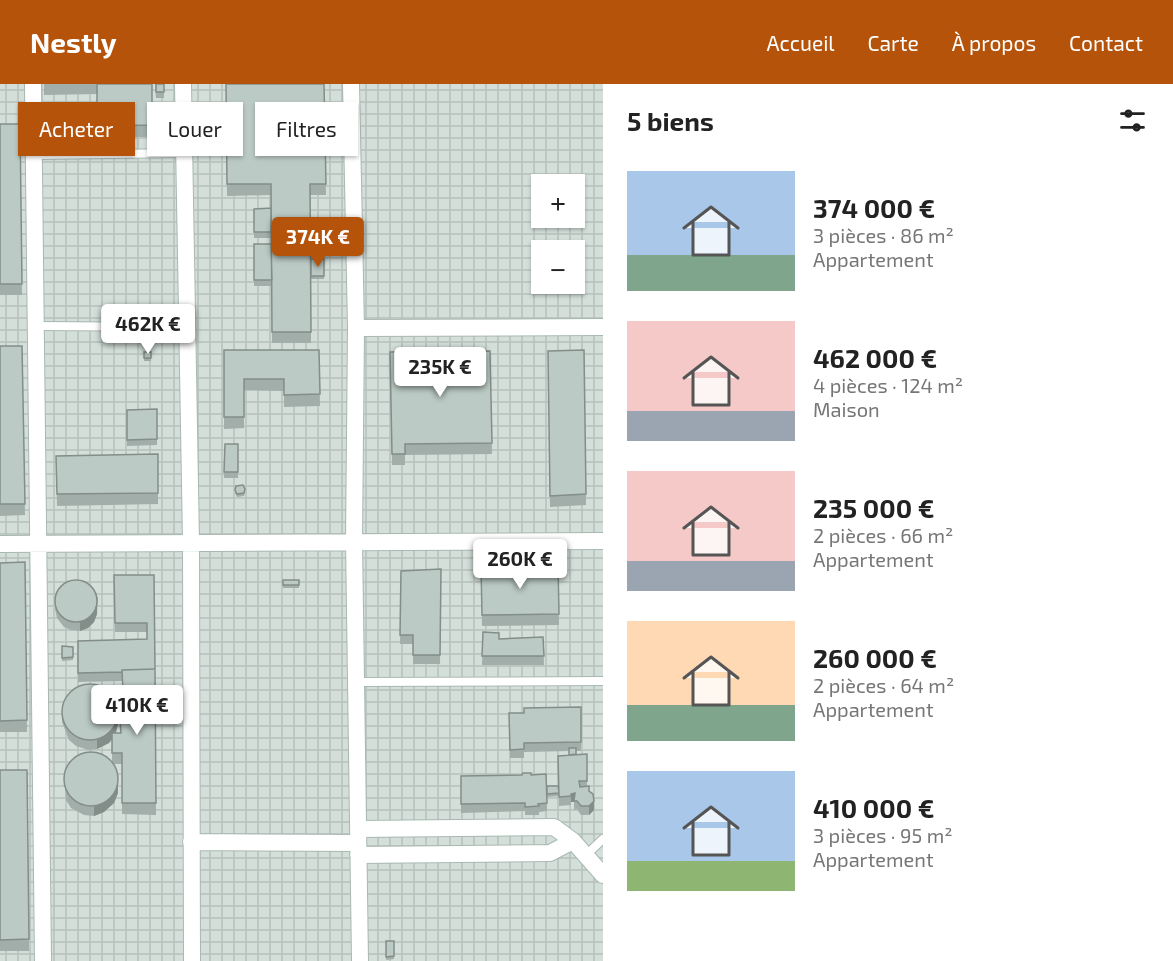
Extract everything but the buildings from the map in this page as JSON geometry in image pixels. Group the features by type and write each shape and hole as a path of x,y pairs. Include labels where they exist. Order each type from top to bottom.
{"street":[{"path":"33,84 33,102"},
{"path":"183,84 183,102"},
{"path":"351,84 356,328 354,541 360,961"},
{"path":"33,156 43,961"},
{"path":"184,156 192,542 192,961"},
{"path":"356,328 603,327"},
{"path":"0,544 603,541"},
{"path":"358,842 554,827 573,841 603,875"},
{"path":"191,842 358,842 550,853 573,841"}],"lane":[{"path":"35,326 188,327"},
{"path":"356,682 603,681"},
{"path":"585,856 603,839"}],"shaded area":[{"path":"0,84 603,84 603,961 0,961"}]}
